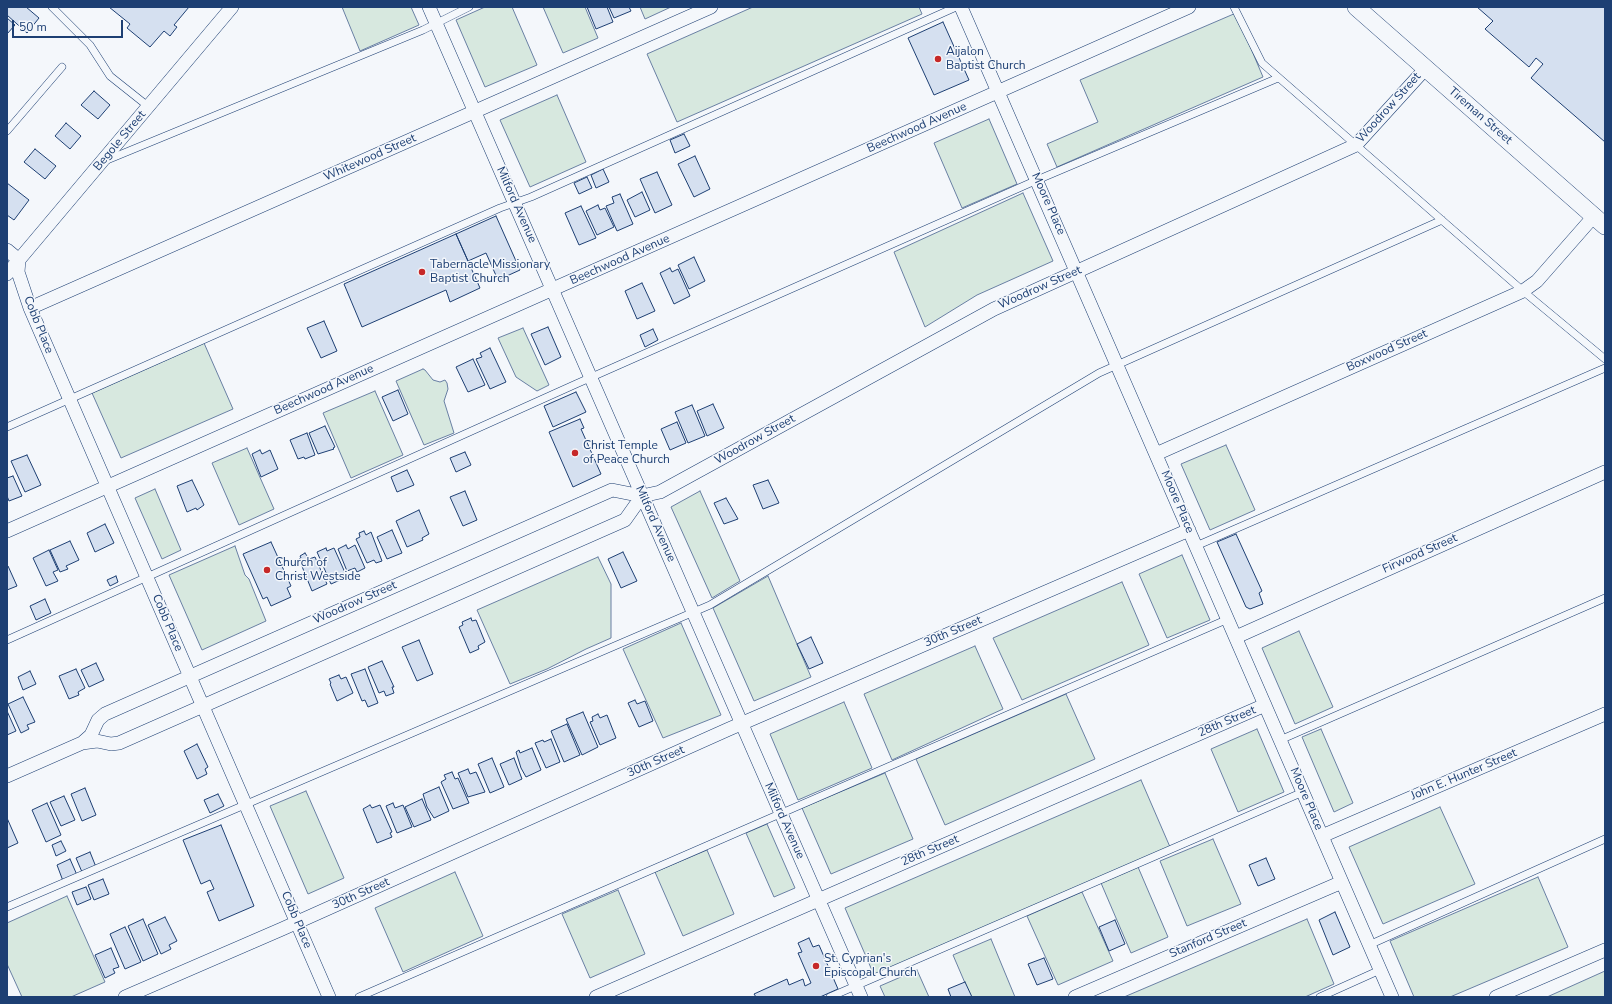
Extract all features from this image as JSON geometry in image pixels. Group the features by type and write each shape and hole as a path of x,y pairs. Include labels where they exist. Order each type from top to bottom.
{"street":[{"name":"Begole Street","path":"7,274 103,162 232,7"},
{"name":"Milford Avenue","path":"429,7 861,997"},
{"name":"Whitewood Street","path":"30,308 711,7"},
{"name":"Moore Place","path":"961,7 1078,271 1392,997"},
{"name":"Beechwood Avenue","path":"7,531 1189,7"},
{"name":"Tireman Street","path":"1356,7 1600,221"},
{"name":"Woodrow Street","path":"82,743 91,735 98,720 105,714 612,490 642,496 660,492 994,309 1356,146 1426,68"},
{"name":"Boxwood Street","path":"1156,454 1523,291 1537,281 1600,221"},
{"path":"7,250 19,260"},
{"name":"Cobb Place","path":"19,260 18,272 30,308 329,997"},
{"name":"Firwood Street","path":"1236,637 1605,472"},
{"name":"Woodrow Street","path":"7,776 82,743 97,741 111,744 119,743 625,520 642,496"},
{"name":"30th Street","path":"125,997 742,724 1189,530"},
{"name":"28th Street","path":"596,997 1265,705"},
{"name":"John E. Hunter Street","path":"1322,836 1605,714"},
{"name":"Stanford Street","path":"1075,997 1342,882"},
{"path":"1496,997 1605,950"}],"lane":[{"path":"52,7 90,45 110,76 148,107"},
{"path":"103,162 436,24 469,7"},
{"path":"7,427 956,7"},
{"path":"1234,7 1262,63 1523,291 1605,359"},
{"path":"7,132 62,68"},
{"path":"7,640 591,378 1038,180 1278,78"},
{"path":"7,907 694,613 710,605 1092,377 1118,364 1442,220"},
{"path":"1196,546 1605,368"},
{"path":"1280,740 1605,598"},
{"path":"359,997 1228,619"},
{"path":"830,997 1303,792"},
{"path":"1369,945 1605,839"},
{"path":"1320,997 1380,970"}],"shaded area":[{"path":"342,7 411,7 419,25 360,51"},
{"path":"485,7 512,7 537,65 485,87 456,20"},
{"path":"543,7 585,7 598,38 563,53"},
{"path":"640,7 671,7 645,19"},
{"path":"753,7 919,7 922,14 677,122 647,54"},
{"path":"1236,13 1263,77 1057,167 1047,144 1098,122 1080,80"},
{"path":"557,95 586,162 530,187 500,120"},
{"path":"989,119 1017,184 962,208 934,143"},
{"path":"1023,193 1053,261 977,295 925,327 894,252"},
{"path":"523,328 549,385 537,391 516,377 498,338"},
{"path":"204,343 233,409 121,458 92,393"},
{"path":"423,369 433,380 440,382 445,380 447,383 448,389 444,401 454,433 424,445 396,381"},
{"path":"375,391 403,455 351,478 323,413"},
{"path":"1226,445 1255,510 1210,530 1181,464"},
{"path":"247,448 274,509 239,525 212,463"},
{"path":"155,489 181,550 162,559 135,498"},
{"path":"700,491 740,581 712,598 671,507"},
{"path":"235,546 245,575 249,579 266,621 202,650 169,575"},
{"path":"1182,555 1210,620 1167,638 1139,574"},
{"path":"598,557 611,584 611,638 547,669 510,684 477,610"},
{"path":"768,576 811,677 754,701 713,608"},
{"path":"1122,582 1149,645 1022,700 993,638"},
{"path":"681,623 721,715 663,738 623,649"},
{"path":"1299,631 1333,707 1295,724 1262,648"},
{"path":"975,646 1003,709 892,760 864,694"},
{"path":"1066,694 1095,759 945,825 916,759"},
{"path":"844,702 872,768 798,800 770,734"},
{"path":"1257,729 1284,792 1238,812 1211,749"},
{"path":"1321,729 1353,803 1334,812 1302,737"},
{"path":"885,773 913,839 831,874 802,808"},
{"path":"1141,780 1170,847 874,975 845,908"},
{"path":"306,791 344,878 308,894 270,806"},
{"path":"1440,807 1475,884 1383,924 1349,847"},
{"path":"767,824 795,888 774,897 746,833"},
{"path":"1213,839 1241,904 1187,926 1160,861"},
{"path":"707,850 734,914 683,936 655,872"},
{"path":"1138,867 1168,937 1131,953 1101,883"},
{"path":"455,872 483,936 403,972 375,908"},
{"path":"1538,877 1568,947 1450,997 1414,997 1390,941"},
{"path":"618,890 645,954 590,978 562,914"},
{"path":"1082,892 1113,961 1058,985 1027,916"},
{"path":"67,896 105,982 71,997 22,997 7,964 7,923"},
{"path":"1307,919 1334,984 1305,997 1124,997"},
{"path":"991,939 1015,997 971,997 953,955"},
{"path":"917,970 929,997 885,997 880,986"},
{"path":"1605,971 1605,997 1547,997"}],"building":[{"path":"7,7 26,7 39,18 27,33 7,15"},
{"path":"109,7 189,7 174,25 177,27 170,36 164,31 150,47 127,28 130,24"},
{"path":"587,7 607,7 613,22 596,29"},
{"path":"609,7 629,7 631,11 614,18"},
{"path":"1477,7 1605,7 1605,142 1531,78 1543,64 1536,58 1529,67 1485,29 1493,21"},
{"path":"7,18 15,25 7,34"},
{"name":"Aijalon Baptist Church","path":"943,22 969,80 934,95 908,38"},
{"path":"94,91 110,105 98,119 81,105"},
{"path":"66,123 81,136 70,149 55,136"},
{"path":"684,134 690,146 675,153 670,140"},
{"path":"35,149 56,166 45,179 24,162"},
{"path":"695,156 710,189 694,197 678,164"},
{"path":"603,169 609,182 596,188 591,175"},
{"path":"657,172 672,205 655,213 640,179"},
{"path":"587,177 592,188 579,194 574,183"},
{"path":"7,183 29,200 14,220 7,215"},
{"path":"642,192 650,210 635,217 627,200"},
{"path":"620,194 633,224 617,231 606,206 614,203 612,197"},
{"path":"598,205 600,210 605,208 614,227 597,235 586,211"},
{"path":"581,206 596,238 579,245 565,213"},
{"path":"496,216 520,270 498,280 486,253 468,261 456,234"},
{"name":"Tabernacle Missionary Baptist Church","path":"456,234 480,288 450,302 446,290 362,327 344,284"},
{"path":"694,257 705,281 689,289 678,265"},
{"path":"670,268 672,272 678,269 690,296 674,304 660,273"},
{"path":"642,283 655,311 637,319 625,291"},
{"path":"324,321 337,351 321,358 307,328"},
{"path":"548,327 561,357 545,365 531,334"},
{"path":"653,329 658,340 645,347 640,335"},
{"path":"490,348 506,382 490,389 476,359 482,357 480,353"},
{"path":"473,359 485,385 468,392 456,367"},
{"path":"398,390 408,414 393,421 382,397"},
{"path":"576,392 586,412 553,427 544,406"},
{"path":"713,404 724,428 707,436 697,411"},
{"path":"692,405 705,436 688,443 675,412"},
{"name":"Christ Temple of Peace Church","path":"580,419 584,428 581,429 601,474 573,487 549,432"},
{"path":"677,422 686,443 670,450 661,429"},
{"path":"325,426 335,447 333,448 334,449 318,454 309,433"},
{"path":"307,433 315,455 305,459 304,457 298,459 290,440"},
{"path":"260,450 262,454 270,450 278,469 261,477 252,454"},
{"path":"465,452 471,465 456,472 450,458"},
{"path":"27,455 41,485 25,492 11,461"},
{"path":"407,470 414,485 397,492 391,477"},
{"path":"13,476 22,496 9,501 7,496 7,478"},
{"path":"192,480 204,505 197,510 196,508 187,512 177,486"},
{"path":"768,480 779,503 763,509 753,485"},
{"path":"465,491 477,520 463,526 450,497"},
{"path":"726,498 738,519 724,524 714,503"},
{"path":"419,510 429,534 422,538 423,540 407,547 396,521"},
{"path":"105,524 114,543 95,552 87,533"},
{"path":"392,530 402,553 387,559 377,537"},
{"path":"364,531 366,535 371,532 382,561 376,563 374,560 367,563 356,539 360,537 359,533"},
{"path":"1236,534 1262,591 1259,593 1263,604 1250,609 1246,607 1217,542"},
{"path":"70,541 79,560 66,566 68,569 60,572 50,550"},
{"name":"Church of Christ Westside","path":"271,542 291,586 287,588 291,597 271,606 267,597 263,599 243,554"},
{"path":"346,545 348,549 355,545 365,568 357,572 355,568 347,571 338,549"},
{"path":"326,548 327,551 334,548 347,577 331,584 317,552"},
{"path":"49,550 58,570 53,572 58,581 46,586 33,558"},
{"path":"623,552 637,581 621,588 608,559"},
{"path":"305,553 309,559 315,557 327,584 312,591 299,559 301,558 300,556"},
{"path":"7,566 17,586 7,590"},
{"path":"116,576 118,582 110,586 107,580"},
{"path":"45,599 51,613 36,620 30,606"},
{"path":"471,618 472,621 476,620 485,642 478,646 479,649 470,653 459,627 463,625 462,622"},
{"path":"811,637 823,663 809,669 797,644"},
{"path":"419,640 433,674 417,681 402,647"},
{"path":"382,661 394,687 392,687 394,693 386,696 384,691 379,693 368,667"},
{"path":"96,663 104,680 89,687 81,670"},
{"path":"76,669 85,688 78,692 79,695 69,699 59,676"},
{"path":"365,669 378,703 368,707 365,700 362,701 351,674"},
{"path":"30,671 36,684 23,690 18,677"},
{"path":"339,675 341,679 346,677 353,693 337,701 329,679"},
{"path":"23,697 35,722 27,725 29,729 21,733 8,704"},
{"path":"635,700 637,704 645,701 653,721 639,727 628,703"},
{"path":"7,711 16,731 7,735"},
{"path":"583,712 598,747 582,755 566,719"},
{"path":"598,714 600,718 607,715 616,738 600,745 590,722 593,721 592,717"},
{"path":"567,724 580,755 564,762 551,731"},
{"path":"551,739 560,762 546,768 535,743 543,740 544,742"},
{"path":"197,744 208,767 205,769 207,774 197,779 184,751"},
{"path":"532,748 541,770 526,777 521,768 516,752 519,750 520,753"},
{"path":"492,758 504,787 490,793 478,764"},
{"path":"514,758 522,779 509,785 500,764"},
{"path":"468,769 470,774 476,772 485,792 468,797 458,773"},
{"path":"452,772 455,779 458,778 469,803 453,809 441,782 446,779 444,775"},
{"path":"439,787 449,811 434,818 427,807 423,794"},
{"path":"85,788 96,815 82,821 71,794"},
{"path":"218,794 224,806 210,813 204,800"},
{"path":"64,796 75,820 61,826 50,802"},
{"path":"422,799 431,820 414,827 405,807"},
{"path":"47,803 61,835 46,842 32,810"},
{"path":"393,803 395,808 403,805 412,827 397,833 386,806"},
{"path":"370,805 372,808 380,805 392,832 390,833 392,837 377,843 363,809"},
{"path":"7,818 18,843 7,848"},
{"path":"221,825 254,906 219,921 207,892 214,889 210,880 201,884 183,840"},
{"path":"61,841 66,851 56,856 52,845"},
{"path":"90,852 96,867 82,872 76,858"},
{"path":"1266,858 1275,879 1258,886 1249,865"},
{"path":"70,859 77,875 63,881 57,865"},
{"path":"103,879 109,894 94,900 88,885"},
{"path":"86,887 91,899 77,905 72,892"},
{"path":"1335,912 1350,947 1333,955 1319,920"},
{"path":"165,917 177,941 169,945 171,949 161,954 148,925"},
{"path":"143,919 158,954 143,961 128,926"},
{"path":"1115,920 1125,944 1109,951 1099,927"},
{"path":"125,927 141,962 125,969 110,934"},
{"name":"St. Cyprian's Episcopal Church","path":"809,938 813,947 819,945 838,989 820,997 756,997 754,994 787,979 789,985 803,979 805,986 811,983 798,953 802,952 798,943"},
{"path":"111,948 119,967 113,969 115,973 105,978 95,955"},
{"path":"1044,958 1053,979 1037,985 1028,964"},
{"path":"965,982 972,997 951,997 948,989"}],"place":[{"name":"Aijalon Baptist Church","path":"938,59"},
{"name":"Tabernacle Missionary Baptist Church","path":"422,272"},
{"name":"Christ Temple of Peace Church","path":"575,453"},
{"name":"Church of Christ Westside","path":"267,570"},
{"name":"St. Cyprian's Episcopal Church","path":"816,966"}]}
